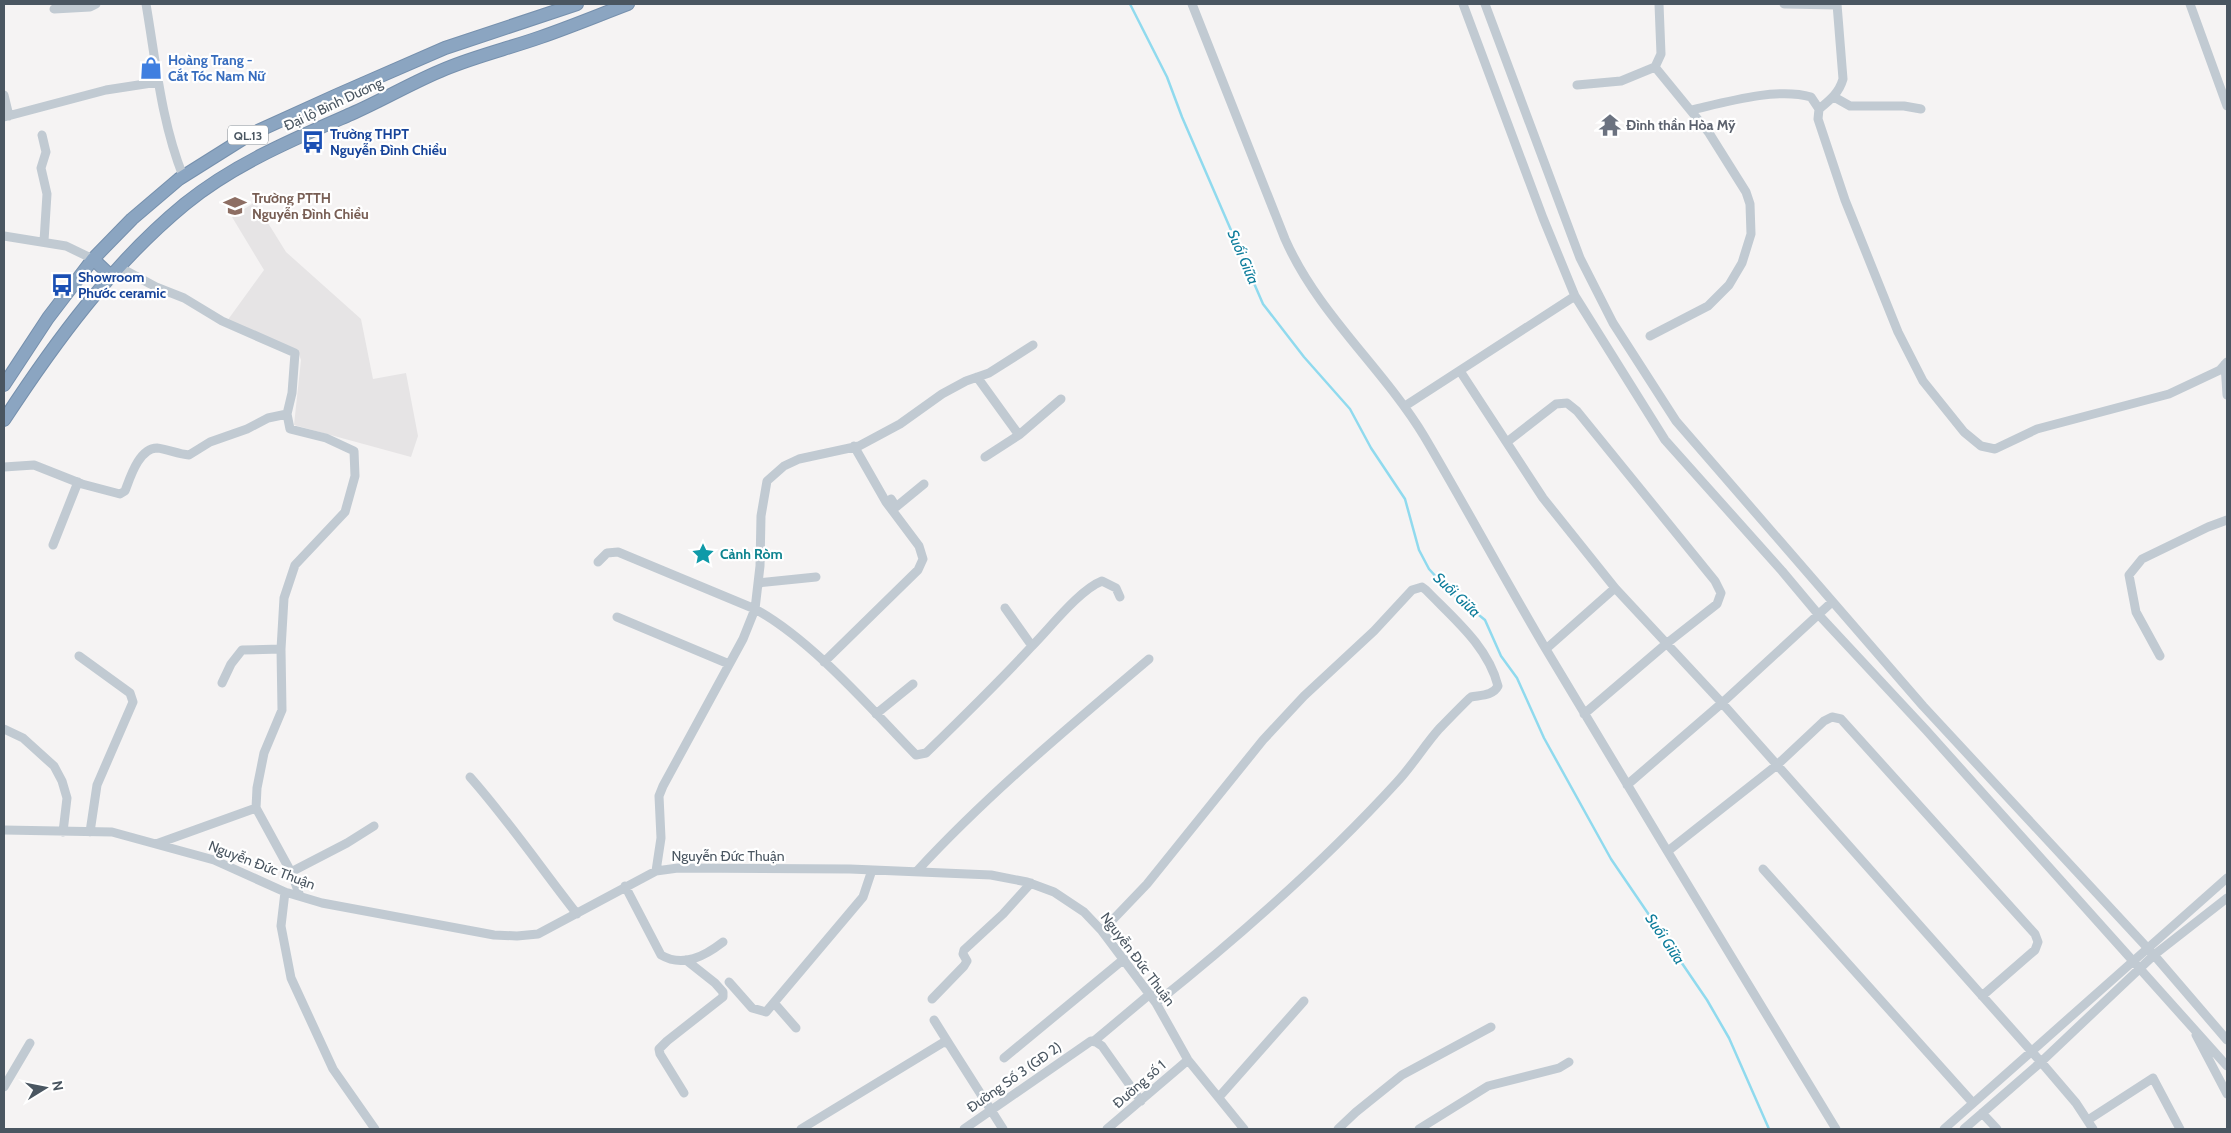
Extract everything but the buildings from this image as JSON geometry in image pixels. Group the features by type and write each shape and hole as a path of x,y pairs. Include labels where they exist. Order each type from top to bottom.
{"highway":[{"name":"Đại lộ Bình Dương","path":"4,385 48,318 93,259 132,219 183,176 249,135 337,95 446,48 577,4"},
{"name":"Đại lộ Bình Dương","path":"4,420 54,348 115,271 136,248 186,203 243,165 446,68 544,36 628,4"},
{"path":"93,259 115,271"}],"street":[{"path":"54,9 90,7 96,4"},
{"path":"146,4 158,82 173,150 183,176"},
{"path":"1192,4 1284,239 1297,265 1320,301 1405,406 1584,714 1836,1129"},
{"path":"1463,4 1542,218 1575,296 1665,440 1818,614 1926,730 2227,1066"},
{"path":"1485,4 1580,258 1613,323 1681,428 1923,706 2154,955 2227,1040"},
{"path":"1577,85 1621,81 1655,67 1660,54 1659,4"},
{"path":"1784,4 1837,4 1843,79 1840,89 1834,97 1819,109"},
{"path":"2190,4 2227,106"},
{"path":"1650,336 1708,306 1729,284 1742,263 1751,234 1750,204 1746,192 1709,133 1655,67"},
{"path":"4,95 6,116 106,90 158,82"},
{"path":"1692,110 1726,102 1785,93 1799,93 1811,97 1819,109 1818,119 1844,200 1898,332 1923,381 1964,432 1981,446 1995,449 2037,429 2169,394 2220,370 2226,363"},
{"path":"1834,97 1850,106 1904,106 1921,108"},
{"path":"42,135 46,152 41,168 47,194 44,241"},
{"path":"4,236 66,246 93,259"},
{"path":"115,271 184,298 222,320 295,353 292,393 287,414 290,429 326,438 354,451 355,476 345,512 295,566 284,598 282,710 264,753 257,788 256,808 291,872 300,896"},
{"path":"1405,406 1575,296"},
{"path":"656,872 660,838 659,796 743,639 755,609 761,516 767,481 784,466 799,458 857,446 900,424 942,394 989,373 1034,345"},
{"path":"2226,363 2227,395"},
{"path":"1460,371 1543,498 1615,588 1722,703 2031,1050 2088,1120 2093,1129"},
{"path":"977,377 1019,434"},
{"path":"985,457 1019,434 1061,400"},
{"path":"1507,442 1556,404 1567,403 1577,411 1714,581 1721,593 1717,604 1666,644 1584,714"},
{"path":"4,467 34,465 78,482 120,494 125,491 139,460 148,450 157,448 189,455 210,442 247,429 268,418 287,414"},
{"path":"857,446 896,507 924,484"},
{"path":"824,662 918,570 923,559 919,546 886,502 857,446"},
{"path":"53,545 78,482"},
{"path":"2160,656 2136,612 2129,575 2142,559 2208,527 2227,520"},
{"path":"598,562 607,553 618,552 755,609 777,621 824,662 916,755 920,756 926,753 979,702 1070,606 1095,584 1102,581 1116,588 1120,597"},
{"path":"758,583 816,577"},
{"path":"1102,931 1147,884 1262,740 1304,696 1374,631 1412,590 1422,586 1463,627 1477,645 1494,674 1498,686 1496,689 1483,695 1469,698 1439,730 1398,781 1310,870 1207,962 1156,1003"},
{"path":"1546,649 1615,588"},
{"path":"1627,785 1722,703 1832,602"},
{"path":"1005,608 1032,646"},
{"path":"617,617 729,664"},
{"path":"222,683 231,664 242,650 282,648"},
{"path":"78,656 130,693 133,702 97,787 90,832"},
{"path":"917,871 953,832 1033,757 1149,659"},
{"path":"876,714 913,684"},
{"path":"1668,852 1777,765 1824,721 1832,718 1840,719 2035,934 2038,942 2035,950 1982,996"},
{"path":"4,730 23,738 54,766 62,781 67,798 63,832"},
{"path":"470,777 499,810 512,831 577,914"},
{"path":"155,844 256,808"},
{"path":"291,872 347,843 374,826"},
{"name":"Nguyễn Đức Thuận","path":"4,830 112,832 214,860 285,892 322,903 494,935 517,936 538,934 625,886 656,872 678,868 917,871 991,875 1031,883 1054,892 1084,912 1102,931 1150,994 1188,1060 1244,1129"},
{"path":"1763,869 1973,1103"},
{"path":"729,982 752,1008 766,1012 775,1004 783,990 863,897 872,870"},
{"path":"1944,1129 2227,878"},
{"path":"932,999 968,961 963,954 964,950 1003,914 1031,883"},
{"path":"625,886 662,955 671,961 693,960 723,942"},
{"path":"285,892 281,926 291,978 333,1069 376,1129"},
{"path":"1964,1129 2041,1062 2154,955 2227,898"},
{"path":"1004,1058 1124,959"},
{"path":"684,1093 659,1050 667,1041 723,997 723,992 715,983 686,960"},
{"name":"Đường Số 3 (GĐ 2)","path":"964,1129 991,1112 1079,1048 1094,1041 1150,994"},
{"path":"1218,1097 1304,1001"},
{"path":"775,1004 796,1028"},
{"path":"2186,1018 2227,1094"},
{"path":"934,1020 1002,1129"},
{"path":"1338,1129 1402,1075 1491,1027"},
{"path":"1094,1041 1102,1046 1141,1101"},
{"path":"801,1129 935,1046 944,1042 949,1044"},
{"path":"4,1087 30,1043"},
{"name":"Đường số 1","path":"1108,1129 1188,1060"},
{"path":"1419,1129 1488,1086 1559,1068 1570,1062"},
{"path":"2088,1120 2153,1078 2180,1129"},
{"path":"1982,1113 1997,1129"}],"shaded area":[{"path":"255,202 286,252 361,319 373,379 406,373 418,436 411,457 294,425 301,360 298,352 227,321 264,270 232,217"}],"waterway":[{"name":"Suối Giữa","path":"1130,4 1167,77 1182,117 1263,304 1304,357 1350,409 1371,448 1405,499 1419,550 1429,569 1448,590 1485,620 1501,656 1517,678 1544,738 1611,859 1707,1000 1729,1038 1769,1129"}],"place":[{"name":"Hoàng Trang - Cắt Tóc Nam Nữ","path":"151,68"},
{"name":"Đình thần Hòa Mỹ","path":"1610,125"},
{"name":"Trường THPT Nguyễn Đình Chiểu","path":"313,142"},
{"name":"Trường PTTH Nguyễn Đình Chiểu","path":"235,206"},
{"name":"Showroom Phước ceramic","path":"62,285"},
{"name":"Cảnh Ròm","path":"703,554"}]}
